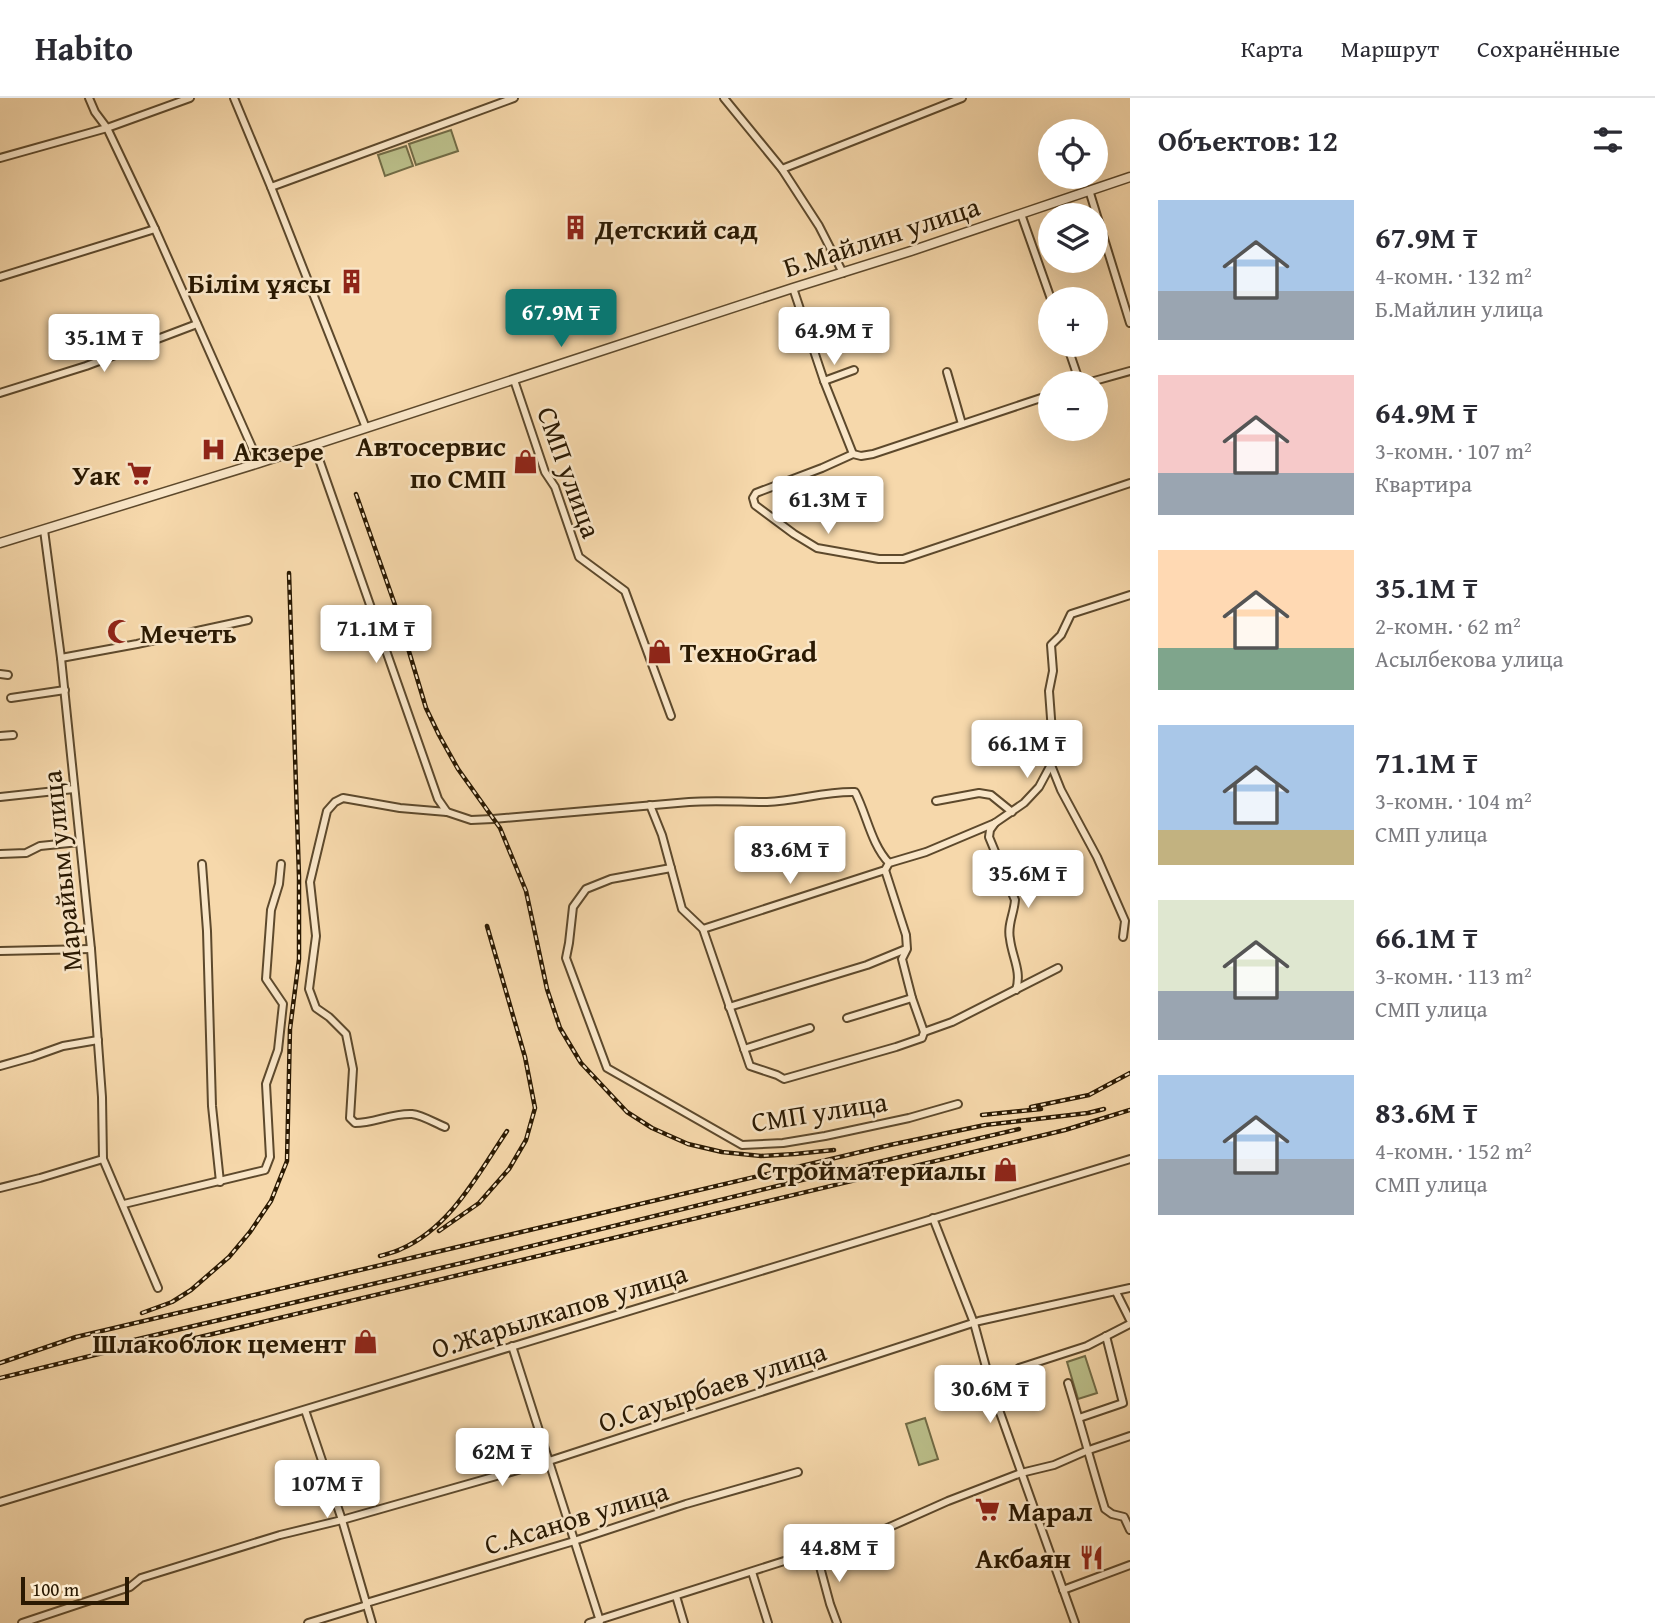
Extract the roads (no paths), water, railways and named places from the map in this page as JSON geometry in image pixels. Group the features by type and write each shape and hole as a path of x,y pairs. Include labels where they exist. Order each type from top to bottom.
{"street":[{"path":"89,98 107,128 155,229 260,463"},
{"path":"0,158 107,128 190,98"},
{"path":"234,98 366,428"},
{"path":"271,187 514,98"},
{"path":"724,98 782,169 819,226 843,273"},
{"path":"782,169 962,98"},
{"name":"Б.Майлин улица","path":"0,543 260,463 1130,177"},
{"path":"1089,190 1130,323"},
{"path":"1021,214 1047,287"},
{"path":"0,278 155,229"},
{"path":"793,288 824,381 853,454"},
{"path":"0,393 86,366 197,324"},
{"path":"824,381 854,370"},
{"path":"1108,377 1130,371"},
{"path":"947,372 962,424"},
{"name":"СМП улица","path":"514,380 545,472 555,487 579,557 625,591 671,716"},
{"path":"1038,399 873,454 853,454 756,493 753,498 755,505 817,548 879,559 903,559 1130,483"},
{"path":"314,445 438,799 447,813"},
{"name":"Марайым улица","path":"44,530 65,690 91,949 102,1097 103,1159 158,1288"},
{"path":"1123,936 1125,921 1097,857 1061,790 1053,762 1049,691 1053,671 1051,645 1061,635 1070,614 1130,595"},
{"path":"61,658 137,645 248,620"},
{"path":"11,698 65,690"},
{"path":"0,736 13,735"},
{"path":"703,929 887,867 995,822 1024,803 1039,787 1053,762"},
{"path":"0,797 74,789"},
{"path":"444,1127 414,1114 368,1124 355,1124 350,1118 353,1069 346,1034 316,1008 309,989 316,936 310,882 327,811 342,798 447,813 471,820 493,820 719,800 769,802 838,791 855,792 887,867 906,935 907,949 902,959 924,1032"},
{"path":"936,801 979,793 991,795 1012,812"},
{"name":"СМП улица","path":"650,805 662,835 682,909 703,929 750,1066 784,1079 896,1047 922,1038 924,1032 953,1022 1058,968"},
{"path":"995,822 989,836 1015,900 1009,924 1018,970 1016,990"},
{"path":"0,855 26,853 40,846 79,842"},
{"path":"202,864 212,1106 220,1182"},
{"path":"124,1204 265,1170 270,1157 266,1084 278,1050 283,1004 266,978 271,910 279,884 281,864"},
{"name":"СМП улица","path":"671,868 611,879 586,889 573,907 566,958 607,1068 742,1145 783,1143 825,1136 909,1118 958,1104"},
{"path":"0,951 91,949"},
{"path":"729,1007 867,965 907,949"},
{"path":"847,1018 912,998"},
{"path":"744,1049 810,1028"},
{"path":"0,1066 63,1046 98,1040"},
{"path":"0,1188 103,1159"},
{"name":"О.Жарылкапов улица","path":"0,1502 1130,1159"},
{"path":"933,1218 974,1323 993,1394 1074,1623"},
{"name":"О.Сауырбаев улица","path":"22,1623 130,1587 141,1578 280,1535 549,1461 974,1323 1130,1288"},
{"path":"1019,1368 1087,1346 1130,1322 1116,1292"},
{"path":"1079,1418 1123,1404 1107,1336"},
{"path":"512,1346 600,1622"},
{"path":"1068,1383 1105,1509 1124,1517 1130,1530"},
{"path":"305,1410 342,1520 372,1623"},
{"path":"589,1623 600,1622 885,1529 1021,1473 1054,1465 1130,1436"},
{"name":"С.Асанов улица","path":"308,1623 575,1541 685,1504 797,1472"},
{"path":"816,1552 837,1623"},
{"path":"1063,1590 1130,1566"},
{"path":"752,1572 768,1623"},
{"path":"676,1596 684,1623"}],"railway":[{"path":"356,494 395,605 426,708 458,769 500,828 526,891 547,989 560,1028 581,1063 627,1112 652,1128 688,1144 722,1152 761,1156 834,1150"},
{"path":"142,1313 172,1302 191,1290 229,1257 271,1201 287,1161 290,1029 299,959 299,877 289,573"},
{"path":"439,1231 479,1203 509,1169 526,1140 535,1108 525,1057 487,926"},
{"path":"1031,1107 1089,1095 1130,1073"},
{"path":"982,1115 1041,1109"},
{"path":"0,1363 76,1337 890,1145 985,1125 1104,1109"},
{"path":"0,1378 111,1351 179,1342 1065,1130 1130,1110"},
{"path":"134,1340 1019,1129"},
{"path":"380,1256 399,1250 435,1227 462,1198 507,1131"}],"place":[{"name":"Детский сад","path":"575,228"},
{"name":"Білім ұясы","path":"351,282"},
{"name":"Акзере","path":"213,450"},
{"name":"Автосервис по СМП","path":"526,461"},
{"name":"Уак","path":"140,474"},
{"name":"Мечеть","path":"120,632"},
{"name":"ТехноGrad","path":"660,651"},
{"name":"Стройматериалы","path":"1006,1169"},
{"name":"Шлакоблок цемент","path":"366,1342"},
{"name":"Марал","path":"988,1510"},
{"name":"Акбаян","path":"1091,1557"}]}
